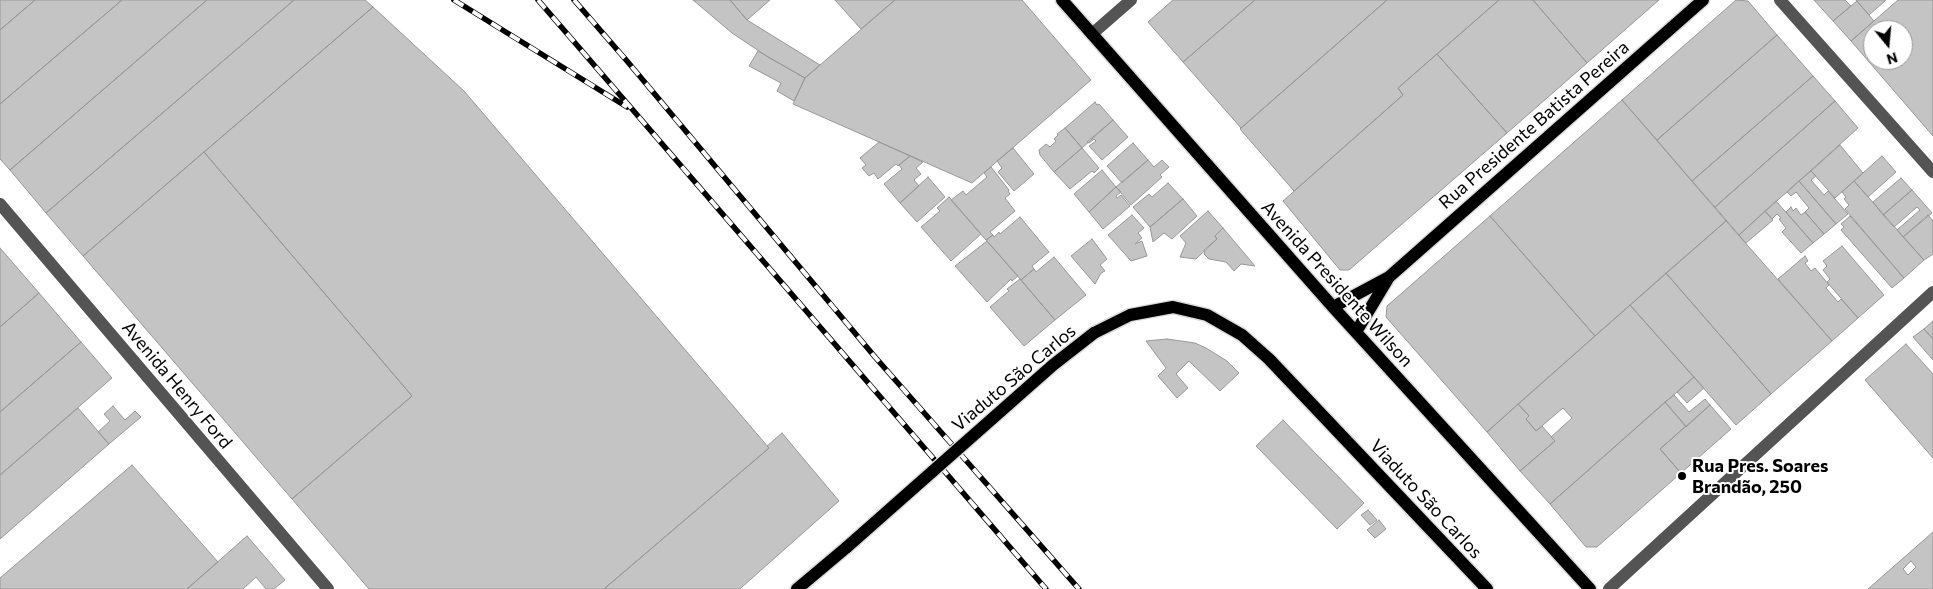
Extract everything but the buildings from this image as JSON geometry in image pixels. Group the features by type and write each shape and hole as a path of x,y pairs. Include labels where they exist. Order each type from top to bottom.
{"main road":[{"name":"Avenida Presidente Wilson","path":"1062,0 1333,307 1590,589"},
{"name":"Rua Presidente Batista Pereira","path":"1333,307 1389,277 1703,0"},
{"name":"Rua Presidente Batista Pereira","path":"1356,332 1389,277"},
{"name":"Viaduto São Carlos","path":"797,589 1053,365 1094,333 1130,315 1173,307 1207,315 1242,335 1269,359 1486,589"}],"street":[{"path":"1092,34 1131,0"},
{"path":"1780,0 1933,172"},
{"name":"Avenida Henry Ford","path":"0,204 328,589"},
{"path":"1609,589 1933,292"}],"railway":[{"path":"454,0 627,107"},
{"path":"538,0 1046,589"},
{"path":"574,0 875,357 1079,589"}],"place":[{"name":"Rua Pres. Soares Brandão, 250","path":"1682,476"}]}
